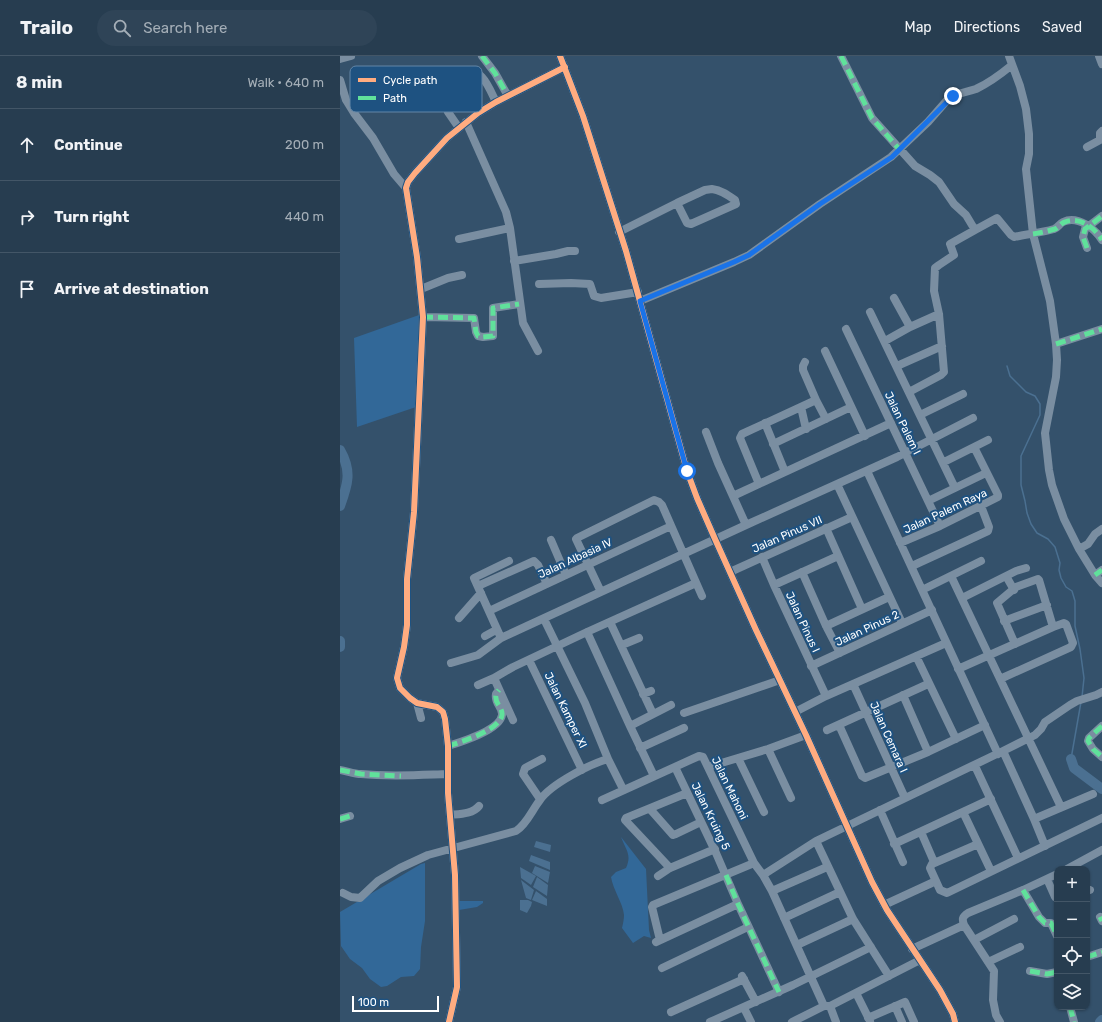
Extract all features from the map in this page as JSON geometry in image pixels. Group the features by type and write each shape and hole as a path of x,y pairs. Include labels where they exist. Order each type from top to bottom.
{"street":[{"path":"340,59 351,56"},
{"path":"482,56 495,73 508,96"},
{"path":"560,56 565,66 598,159 638,292 687,471 697,498 756,630 806,734 872,882 884,905 912,950 940,990 953,1014 955,1022"},
{"path":"841,56 872,118 915,166 939,182 958,208 966,215 975,230"},
{"path":"1009,56 1020,86 1026,109 1029,134 1029,154 1026,168 1033,234 1050,301 1056,344 1056,377 1046,424 1045,445 1052,485 1064,519 1079,549 1098,572 1102,583"},
{"path":"1099,56 1102,64"},
{"path":"640,301 734,262 751,253 820,204 882,164 928,122 949,98 976,89 994,80 1012,65"},
{"path":"482,111 565,66"},
{"path":"482,76 496,102"},
{"path":"340,80 346,100 350,106"},
{"path":"353,112 373,138 394,174 406,188"},
{"path":"448,112 459,128"},
{"path":"422,718 417,703 403,691 398,684 397,678 404,648 407,625 407,579 414,512 423,317 417,257 406,188 408,182 420,167 459,128 478,113"},
{"path":"466,122 506,212 510,228 519,304 523,323 538,351"},
{"path":"1087,147 1100,140 1100,134 1102,131"},
{"path":"619,232 677,203 704,190 718,189 736,202 735,205 690,224 687,223 677,203"},
{"path":"1087,248 1083,236 1085,228 1102,216"},
{"path":"909,392 943,373 939,314 934,291 936,267 954,255 949,245 950,243 997,218 1013,237 1056,229 1064,222 1078,220 1099,235 1102,240"},
{"path":"459,239 510,228"},
{"path":"514,262 568,251 575,251"},
{"path":"421,289 448,278 462,275"},
{"path":"539,284 590,284 594,296 601,298 638,292"},
{"path":"894,298 910,327"},
{"path":"423,317 474,318 478,336 493,336 493,308 519,304"},
{"path":"870,312 944,462 955,488"},
{"path":"885,341 910,327 939,314"},
{"name":"Jalan Palem I","path":"846,328 940,526"},
{"path":"1056,344 1102,329"},
{"path":"897,366 942,346"},
{"path":"825,351 865,436"},
{"path":"805,362 803,370 826,419"},
{"path":"920,415 963,394"},
{"path":"759,484 740,438 742,434 816,400"},
{"path":"801,407 806,429"},
{"path":"773,444 852,407"},
{"path":"451,663 478,655 501,638 906,453 973,418"},
{"path":"765,423 785,472"},
{"path":"733,496 891,423"},
{"path":"706,432 718,463 746,525"},
{"path":"944,462 988,440"},
{"path":"928,501 986,473 974,447"},
{"path":"867,471 912,566 958,669 985,725 1001,752 1034,818 1045,846"},
{"name":"Jalan Palem Raya","path":"900,543 940,526 998,497 986,473"},
{"path":"837,484 902,623"},
{"path":"601,592 576,539 581,535 654,500 660,503 702,596"},
{"path":"912,566 988,531 989,527 981,506"},
{"name":"Jalan Pinus VII","path":"730,572 852,517"},
{"name":"Jalan Albasia lV","path":"489,610 671,526"},
{"path":"826,528 862,609"},
{"path":"1079,549 1088,544 1095,534 1102,529"},
{"path":"551,540 566,575"},
{"path":"774,586 838,556"},
{"name":"Jalan Pinus I","path":"762,557 774,586 826,696"},
{"path":"501,638 496,630 489,610 474,578 509,561"},
{"path":"459,618 479,590 534,561 538,565 547,584"},
{"path":"922,590 981,561"},
{"path":"962,598 1016,571 1026,568"},
{"path":"802,572 826,626 840,653"},
{"path":"951,576 1061,807"},
{"path":"1006,576 1014,590"},
{"path":"1015,644 997,603 1018,586 1038,579 1053,627"},
{"path":"478,685 557,646 696,583"},
{"path":"826,626 889,597"},
{"path":"1004,621 1047,604"},
{"name":"Jalan Pinus 2","path":"811,666 932,610"},
{"path":"544,618 585,703 608,759 623,789"},
{"path":"610,622 653,714"},
{"path":"958,669 1053,627 1064,623 1066,624 1073,645 1000,679"},
{"path":"485,636 496,630"},
{"path":"587,632 654,776"},
{"path":"622,645 639,638"},
{"path":"795,712 826,696 946,643"},
{"path":"916,656 928,684 956,739"},
{"name":"Jalan Kamper XI","path":"529,660 582,770"},
{"path":"494,678 513,720"},
{"path":"684,713 780,680"},
{"name":"Jalan Cemara I","path":"853,684 905,798"},
{"path":"827,730 928,684"},
{"path":"448,746 481,734 491,728 500,719 502,713 495,701 496,694 499,690"},
{"path":"643,694 651,691"},
{"path":"763,875 816,841 975,766 1028,738 1038,732 1045,722 1077,701 1089,698 1102,692"},
{"path":"903,695 928,752"},
{"path":"417,703 435,706 443,712 448,746 448,793 453,848 457,987 449,1022"},
{"path":"630,726 671,705"},
{"path":"839,725 862,776 865,778 928,752 985,725"},
{"path":"1102,726 1089,738 1088,741 1092,749 1102,757"},
{"path":"640,748 684,728"},
{"path":"708,767 768,749 806,734"},
{"path":"768,749 791,798"},
{"name":"Jalan Mahoni","path":"602,800 623,789 699,756 703,757 754,863 763,875 772,892 810,976 836,1022"},
{"path":"738,758 764,812"},
{"path":"540,799 523,774 526,768 542,759"},
{"path":"343,893 351,897 360,898 378,881 400,868 428,855 516,832 520,829 540,799 555,785 582,770 608,759"},
{"path":"975,766 1018,858"},
{"name":"Jalan Kruing 5","path":"675,767 715,849 748,927 779,992"},
{"path":"340,770 353,773 401,776 448,774"},
{"path":"340,775 353,773"},
{"path":"670,868 625,820 626,818 687,793"},
{"path":"1034,818 1093,794"},
{"path":"894,844 991,799"},
{"path":"650,808 673,834 701,822"},
{"path":"450,816 475,809"},
{"path":"880,810 902,862"},
{"path":"963,812 991,871"},
{"path":"340,819 350,816"},
{"path":"978,844 934,862 930,868 940,890 947,893 1102,818"},
{"path":"921,832 934,862"},
{"path":"816,841 853,919 889,976"},
{"path":"658,876 670,868 715,849"},
{"path":"1074,866 1102,850"},
{"path":"738,904 658,941 652,908 653,905 754,863"},
{"path":"772,892 828,867"},
{"path":"1000,1022 996,1015 993,1000 994,971 964,925 962,920 963,916 1054,876"},
{"path":"1047,879 1054,895"},
{"path":"884,905 936,881"},
{"path":"1023,890 1039,917 1045,923 1051,923 1054,930"},
{"path":"784,918 840,892"},
{"path":"796,945 853,919"},
{"path":"974,940 1014,919"},
{"path":"912,950 964,925"},
{"path":"662,968 748,927"},
{"path":"710,1022 779,992 871,947"},
{"path":"988,962 1020,947"},
{"path":"1090,956 1102,952"},
{"path":"792,1022 856,993 920,960"},
{"path":"1030,971 1047,974 1054,973"},
{"path":"671,1012 743,977 756,1002"},
{"path":"856,993 869,1020 904,1002 914,1022"},
{"path":"895,1006 902,1022"},
{"path":"744,1008 751,1022"},
{"path":"1071,1010 1074,1022"}],"shaded area":[{"path":"419,315 416,407 357,427 354,338"},
{"path":"621,837 646,869 649,930 651,938 644,936 633,943 622,928 624,917 623,910 611,877 616,872 626,868 628,863 628,852"},
{"path":"536,841 551,845 550,852 534,847"},
{"path":"531,855 550,862 550,870 529,861"},
{"path":"425,863 425,921 421,947 420,969 414,976 401,977 387,986 381,987 370,979 362,968 350,959 341,946 340,912"},
{"path":"535,866 550,872 548,883 532,873"},
{"path":"520,867 536,876 531,885 521,878"},
{"path":"537,877 548,885 547,896 533,887"},
{"path":"521,880 534,890 531,900 526,898"},
{"path":"536,891 547,899 547,906 532,900"},
{"path":"520,900 528,900 532,902 527,913 520,910"},
{"path":"459,901 483,901 483,903 477,907 459,910"}],"waterway":[{"path":"1007,366 1010,376 1026,392 1035,396 1040,404 1040,415 1021,456 1021,485 1031,524 1037,533 1048,539 1055,547 1060,563 1059,570 1061,578 1066,587 1072,591 1075,601 1075,626 1084,678 1082,697"},
{"path":"340,450 344,458 348,478 340,506"},
{"path":"340,641 340,647"},
{"path":"1071,759 1081,702"},
{"path":"1071,759 1074,768 1102,789"}],"marked path":[{"path":"482,56 495,73 508,96"},
{"path":"841,56 872,118 899,149"},
{"path":"1087,248 1083,237 1085,229 1102,216"},
{"path":"1033,234 1055,229 1065,222 1076,221 1091,227 1102,240"},
{"path":"423,317 474,318 478,336 493,336 493,308 519,304"},
{"path":"1056,344 1102,329"},
{"path":"1095,575 1102,570"},
{"path":"448,746 479,735 495,726 502,715 496,700 496,694 499,690"},
{"path":"1102,726 1089,738 1088,741 1093,749 1102,757"},
{"path":"340,770 361,774 401,776"},
{"path":"340,819 350,816"},
{"path":"726,875 779,992"},
{"path":"1023,890 1039,917 1045,923 1051,923 1054,930"},
{"path":"1100,917 1102,921"},
{"path":"1090,956 1102,952"},
{"path":"1030,971 1047,974 1054,973"},
{"path":"1071,1010 1074,1022"}],"cycle path":[{"path":"560,56 583,116 626,251 687,471 697,498 872,882 887,910 940,990 953,1014 955,1022"},
{"path":"482,111 565,67"},
{"path":"449,1022 457,987 455,875 448,793 448,746 445,719 443,712 437,707 417,703 410,698 400,688 397,678 407,625 407,579 414,512 423,317 417,257 406,188 408,182 415,173 447,138 480,112"}],"route":[{"path":"687,471 640,301 749,255 820,204 892,157 928,122 949,98 953,96"}]}
